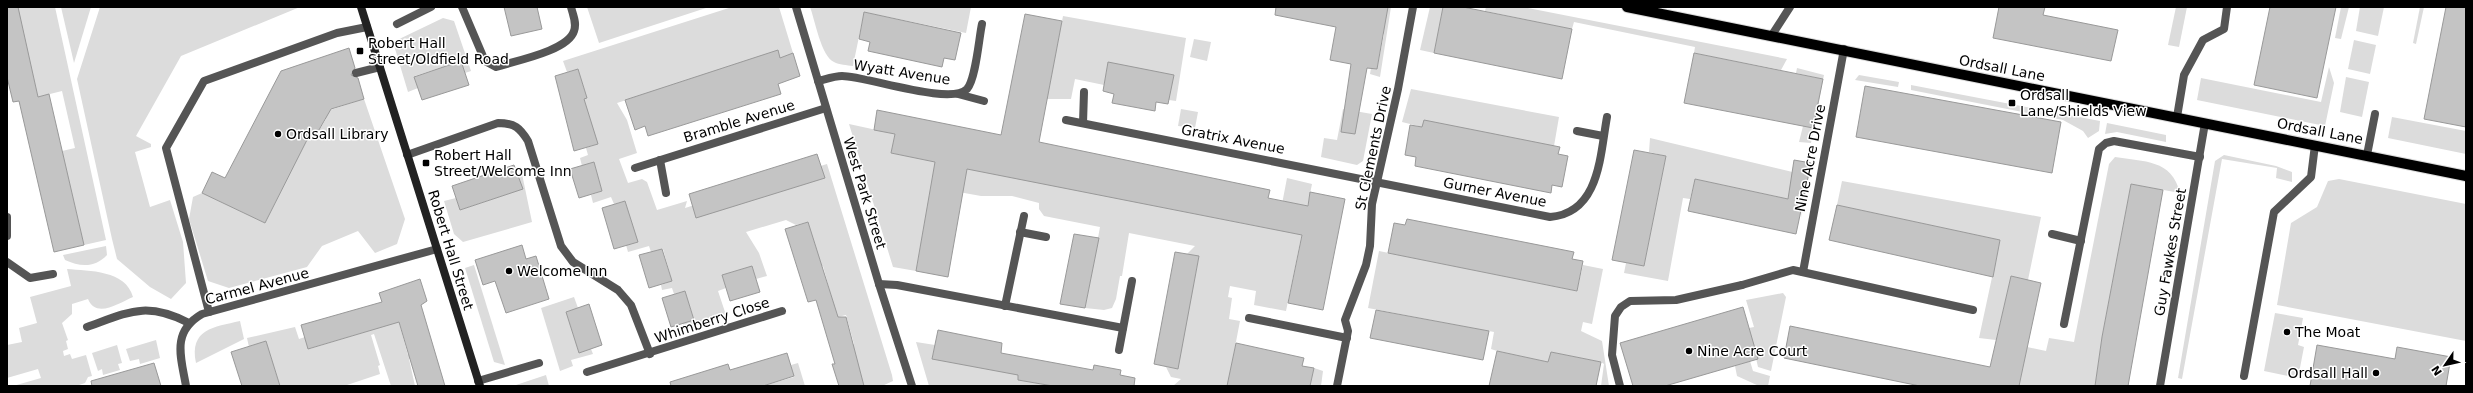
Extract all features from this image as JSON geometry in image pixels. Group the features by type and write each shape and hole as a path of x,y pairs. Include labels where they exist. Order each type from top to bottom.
{"main road":[{"name":"Ordsall Lane","path":"1627,7 1844,49 2466,176"}],"street":[{"name":"Robert Hall Street","path":"361,7 479,383"},
{"path":"397,24 431,7"},
{"path":"462,7 486,61 496,67 565,44 574,33 575,25 571,7"},
{"name":"West Park Street","path":"796,7 879,284 912,386"},
{"name":"St Clements Drive","path":"1337,386 1348,331 1345,320 1366,265 1370,246 1372,204 1398,89 1413,7"},
{"path":"1772,35 1790,7"},
{"path":"2177,117 2184,75 2203,40 2224,29 2227,7"},
{"name":"Wyatt Avenue","path":"958,94 967,89 972,79 982,24"},
{"path":"209,312 166,148 204,81 337,33 368,27"},
{"name":"Nine Acre Drive","path":"1803,272 1844,49"},
{"path":"356,73 380,67"},
{"name":"Wyatt Avenue","path":"818,81 842,76 939,94 958,94 984,101"},
{"path":"1083,123 1084,92"},
{"name":"Bramble Avenue","path":"635,168 826,108"},
{"path":"2367,155 2375,114"},
{"name":"Gurner Avenue","path":"1377,182 1541,215 1559,216 1575,209 1590,194 1607,117"},
{"name":"Gratrix Avenue","path":"1066,120 1377,182"},
{"name":"Whimberry Close","path":"408,155 498,123 510,123 519,127 528,141 561,246 572,262 618,290 631,305 650,354"},
{"name":"Guy Fawkes Street","path":"2160,386 2205,123"},
{"path":"1577,130 1603,136"},
{"path":"2064,324 2099,149 2106,143 2114,141 2200,157"},
{"path":"2244,376 2274,212 2311,177 2315,145"},
{"path":"660,160 666,193"},
{"path":"1004,306 1024,216"},
{"path":"7,217 7,236"},
{"path":"1020,232 1046,237"},
{"path":"2052,234 2081,241"},
{"name":"Carmel Avenue","path":"189,323 209,312 437,249"},
{"path":"7,262 30,278 53,274"},
{"path":"1620,386 1612,355 1615,316 1621,307 1630,301 1676,300 1793,270 1973,310"},
{"path":"1119,350 1132,281"},
{"path":"879,284 897,285 1123,328"},
{"path":"87,326 137,309 168,312 189,323 180,346 186,386"},
{"name":"Whimberry Close","path":"587,372 650,354 782,311"},
{"path":"1249,318 1347,338"},
{"path":"479,383 539,363"}],"shaded area":[{"path":"7,7 55,7 106,240 84,245 62,151 75,148 62,91 38,97 18,10"},
{"path":"61,7 91,7 74,63"},
{"path":"100,7 300,7 181,56 136,136 151,144 151,147 135,152 150,207 170,200 183,242 186,283 171,299 150,287 117,259 112,239 77,79"},
{"path":"587,7 709,7 599,43"},
{"path":"732,7 779,7 793,53 780,58 777,51 617,103 627,120 637,153 619,159 628,183 642,179 647,182 657,210 687,201 685,208 827,164 892,375 893,381 882,386 864,386 856,358 843,348 854,344 846,315 834,318 831,295 823,266 811,270 817,251 808,222 796,225 786,220 746,232 759,253 767,276 756,279 752,266 722,275 726,288 718,291 726,315 684,329 683,323 694,319 685,291 674,294 672,288 662,290 661,285 672,281 663,249 651,252 649,246 628,252 626,245 637,242 625,201 614,204 611,197 593,203 591,195 602,191 594,162 582,166 580,158 588,155 586,148 598,144 575,102 587,98 578,69 567,72 563,61"},
{"path":"810,7 971,7 966,33 864,12 853,66 838,64 829,58 825,53"},
{"path":"1388,7 1391,7 1380,77 1370,74 1371,68 1377,69 1384,34 1378,33"},
{"path":"1430,7 1443,7 1434,53 1420,50"},
{"path":"1486,7 1523,7 1787,59 1781,70 1694,53 1695,47 1574,22 1572,29 1485,11"},
{"path":"2176,7 2187,7 2179,47 2168,45"},
{"path":"2341,7 2349,7 2341,39 2335,38"},
{"path":"2360,7 2384,7 2378,36 2356,31"},
{"path":"2420,7 2424,7 2416,44 2413,43"},
{"path":"1063,16 1186,38 1176,101 1169,100 1108,63 1104,85 1075,79 1071,99 1047,99"},
{"path":"443,18 454,21 471,71 465,73 461,61 415,76 418,88 408,92 393,42"},
{"path":"1194,39 1211,42 1207,61 1190,57"},
{"path":"2354,40 2376,45 2370,74 2348,69"},
{"path":"2329,67 2334,83 2325,126 2197,100 2201,78 2321,102"},
{"path":"1797,68 1824,75 1811,143 1799,142 1803,126 1813,128 1823,79 1796,73"},
{"path":"1859,75 1899,82 1898,87 1855,80"},
{"path":"2346,77 2369,82 2362,117 2340,112"},
{"path":"1911,85 2100,121 2099,131 2088,138 2083,131 2063,120 1911,90"},
{"path":"1411,89 1559,117 1554,146 1424,121 1422,127 1402,122"},
{"path":"364,99 405,219 397,244 375,253 358,231 322,246 307,267 229,288 208,281 189,219 193,197 202,193 265,223 311,132 316,135 326,119 318,114"},
{"path":"1181,109 1198,112 1195,128 1178,126"},
{"path":"1343,109 1372,114 1363,161 1357,165 1321,157 1324,138 1337,140"},
{"path":"2392,117 2466,131 2466,154 2388,138"},
{"path":"2107,123 2166,135 2166,142 2117,132 2105,134"},
{"path":"849,124 895,134 891,153 1277,230 1287,178 1312,184 1286,311 1254,305 1256,291 1230,286 1228,297 1232,298 1229,319 1240,321 1228,383 1242,386 1173,386 1181,379 1171,377 1166,367 1178,369 1182,281 1194,283 1199,257 1187,254 1195,246 1129,233 1122,276 1120,276 1116,299 1112,308 1104,310 1085,308 1100,227 1044,216 1039,209 1039,203 1012,196 981,196 931,187 916,271 893,267"},
{"path":"1650,138 1809,176 1801,219 1803,202 1695,179 1690,199 1683,198 1668,281 1624,273 1626,263 1644,266 1666,156 1649,152"},
{"path":"2224,155 2276,166 2292,172 2292,182 2276,178 2277,168 2222,159 2182,379 2178,378 2215,161"},
{"path":"2115,157 2155,164 2164,168 2171,174 2180,193 2131,184 2102,337 2095,386 2019,386 2027,347 2046,351 2049,338 2074,342 2109,164"},
{"path":"522,174 532,222 463,242 454,234 444,201 456,198 460,210 490,200"},
{"path":"2339,179 2466,204 2466,341 2277,305 2291,223 2317,207 2328,181"},
{"path":"1842,181 2041,217 2028,280 2011,276 1996,340 1979,338 2000,240 1837,205"},
{"path":"106,246 107,255 92,264 76,264 65,260 63,255"},
{"path":"1379,251 1577,291 1583,265 1603,269 1592,324 1583,322 1581,331 1602,341 1609,386 1601,386 1604,364 1601,362 1551,352 1548,362 1497,351 1491,349 1494,332 1368,308"},
{"path":"474,265 505,365 494,362 465,268"},
{"path":"67,269 96,272 115,277 129,288 133,297 115,306 102,309 96,308 88,299 72,304 72,314 62,323 68,340 66,341 68,349 63,351 64,356 70,354 72,359 86,355 92,376 88,377 85,383 76,386 13,386 41,378 38,369 7,378 7,345 22,342 19,328 37,323 30,297 71,286"},
{"path":"1783,293 1786,297 1771,371 1758,367 1749,328 1754,327 1746,300"},
{"path":"574,297 578,308 566,312 579,352 591,349 593,354 571,360 573,366 560,371 541,308"},
{"path":"396,312 408,355 418,352 419,355 409,359 415,386 391,386 374,334 371,335 380,365 378,366 380,374 344,386 280,386 266,341 249,347 247,338 295,327 299,339 305,337 309,349 369,331"},
{"path":"2275,313 2303,318 2298,345 2304,347 2298,378 2264,371"},
{"path":"240,321 244,339 196,363 196,343 200,336 221,325"},
{"path":"156,340 160,358 140,364 139,359 130,361 126,349"},
{"path":"916,342 935,345 932,358 1020,368 1018,380 1056,386 929,386"},
{"path":"117,345 122,363 118,364 120,370 103,375 102,369 98,371 92,353"},
{"path":"1750,361 1753,371 1770,376 1768,386 1759,386 1737,376 1735,366"},
{"path":"798,363 805,386 763,386 794,377 791,365"},
{"path":"1314,368 1323,371 1321,386 1310,386"},
{"path":"546,375 549,386 513,386"}],"building":[{"path":"7,7 18,7 38,97 49,94 84,245 54,252 19,101 13,102 7,77"},
{"path":"504,7 537,7 542,29 511,36"},
{"path":"1276,7 1388,7 1377,69 1367,68 1355,134 1341,132 1351,64 1330,60 1336,27 1275,15"},
{"path":"1443,7 1463,7 1572,29 1562,79 1434,53"},
{"path":"1999,7 2045,7 2043,15 2118,30 2111,61 1993,38"},
{"path":"2270,7 2336,7 2317,98 2254,85"},
{"path":"2446,7 2466,7 2466,127 2424,119"},
{"path":"864,12 961,33 955,60 944,58 942,67 868,51 870,42 859,39"},
{"path":"1025,14 1062,21 1039,142 1270,190 1268,198 1308,206 1310,192 1345,199 1323,310 1288,303 1302,235 967,169 948,277 916,271 935,162 891,153 895,134 874,130 877,110 1001,135"},
{"name":"Ordsall Library","path":"349,48 355,68 351,75 358,78 364,99 331,109 316,135 311,132 265,223 202,193 212,172 225,178 281,71"},
{"path":"778,50 780,58 793,53 800,76 778,84 781,94 648,136 645,126 635,130 625,100"},
{"path":"1694,53 1823,79 1813,128 1684,103"},
{"path":"461,61 469,85 422,100 414,77"},
{"path":"1108,62 1174,75 1168,104 1156,102 1155,111 1112,103 1114,94 1103,91"},
{"path":"578,69 587,98 584,99 598,144 574,151 555,76"},
{"path":"1865,86 2061,122 2052,173 1856,137"},
{"path":"1424,120 1560,147 1558,154 1568,156 1562,187 1552,185 1551,193 1415,166 1416,157 1405,155 1410,125 1422,127"},
{"path":"1634,150 1666,156 1644,266 1612,260"},
{"path":"817,154 825,178 696,218 689,194"},
{"path":"1794,160 1811,163 1796,234 1688,211 1695,179 1788,199"},
{"path":"594,162 602,191 579,198 570,169"},
{"path":"514,165 523,189 460,210 452,186"},
{"path":"2131,184 2163,190 2128,386 2095,386 2102,337"},
{"path":"625,201 638,242 614,249 602,208"},
{"path":"1837,205 2000,240 1993,277 1829,240"},
{"path":"1407,219 1574,252 1572,259 1583,261 1577,291 1388,253 1394,223 1405,225"},
{"path":"808,222 838,317 846,317 864,386 839,386 832,364 835,364 816,300 808,302 785,229"},
{"path":"1074,234 1099,238 1085,308 1060,304"},
{"name":"Welcome Inn","path":"522,245 526,259 536,256 549,299 506,313 495,281 483,285 475,260"},
{"path":"662,249 672,281 649,288 639,255"},
{"path":"1175,252 1199,256 1178,369 1154,364"},
{"path":"752,266 760,292 730,301 722,275"},
{"path":"2011,276 2041,283 2019,386 1920,386 1784,358 1790,326 1990,367"},
{"path":"420,279 427,301 421,305 445,386 418,386 399,322 308,349 301,325 382,302 379,293"},
{"path":"685,291 694,320 671,327 662,298"},
{"path":"589,304 602,345 579,353 566,312"},
{"name":"Nine Acre Court","path":"1743,307 1758,359 1665,386 1633,386 1620,343"},
{"path":"1376,310 1489,331 1483,360 1370,338"},
{"path":"938,330 1002,343 1001,353 1093,370 1094,365 1121,370 1120,375 1135,378 1134,386 1053,386 1018,380 1018,375 932,359"},
{"path":"266,341 280,386 242,386 231,352"},
{"path":"1236,343 1304,358 1302,366 1314,368 1310,386 1227,386"},
{"name":"Ordsall Hall","path":"2317,345 2395,359 2397,347 2451,357 2446,386 2310,386"},
{"path":"1497,351 1548,362 1551,352 1601,362 1596,386 1489,386"},
{"path":"787,353 794,376 763,386 671,386 670,382 728,364 730,370"},
{"path":"154,363 161,386 92,386 91,381"}],"place":[{"name":"Robert Hall Street/Oldfield Road","path":"360,51"},
{"name":"Ordsall Lane/Shields View","path":"2012,103"},
{"name":"Ordsall Library","path":"278,134"},
{"name":"Robert Hall Street/Welcome Inn","path":"426,163"},
{"name":"Welcome Inn","path":"509,271"},
{"name":"The Moat","path":"2287,332"},
{"name":"Nine Acre Court","path":"1689,351"},
{"name":"Ordsall Hall","path":"2376,373"}]}
